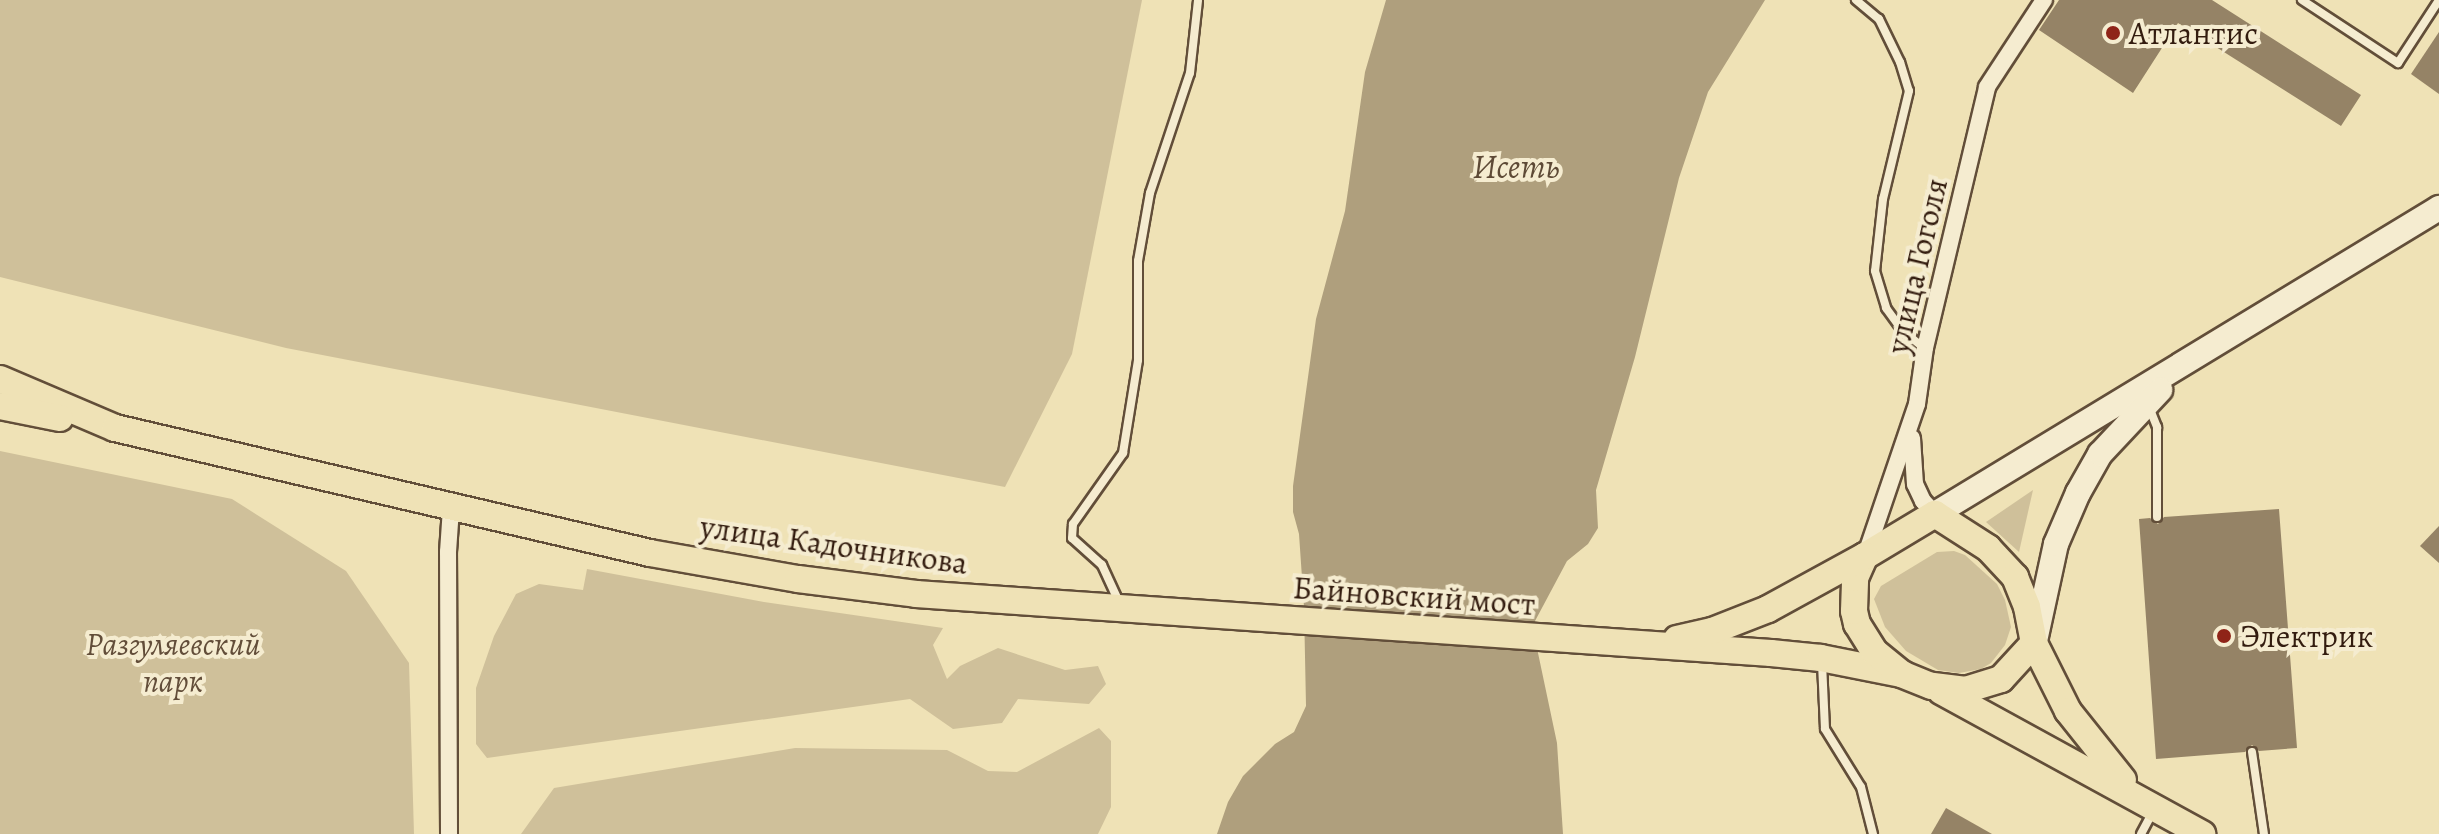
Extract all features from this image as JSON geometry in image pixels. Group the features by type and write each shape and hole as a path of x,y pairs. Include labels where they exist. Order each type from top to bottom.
{"main road":[{"path":"1604,644 1675,639 1740,622 1865,556 2439,208"},
{"path":"1931,686 1966,690 1985,686 2001,679 2034,643 2056,544 2078,493 2100,454 2146,402 2191,361"},
{"name":"улица Кадочникова","path":"0,379 115,428 650,553 798,579 916,594 1212,615"},
{"path":"0,406 115,428"},
{"path":"1935,514 1988,548 2009,569 2022,592 2034,643 2068,711 2103,758 2148,802"},
{"path":"1865,556 1852,596 1857,624 1874,651 1902,674"},
{"name":"Байновский мост","path":"1212,615 1604,644"},
{"path":"1604,644 1821,658 1902,674 1931,686 2202,834"}],"street":[{"name":"улица Гоголя","path":"1865,556 1917,404 1925,348 1987,87 2044,0"},
{"path":"1917,404 1911,444 1915,484 1923,501 1935,514"},
{"path":"449,834 448,552 451,508"}],"lane":[{"path":"1123,610 1102,565 1072,538 1073,524 1123,453 1138,360 1138,261 1150,193 1190,73 1198,0"},
{"path":"1856,0 1879,19 1900,62 1909,91 1883,199 1875,271 1886,308 1903,331 1925,348"},
{"path":"2302,0 2398,63 2439,0"},
{"path":"2146,402 2157,427 2157,517"},
{"path":"1821,658 1825,729 1861,787 1873,834"},
{"path":"2252,752 2264,834"},
{"path":"2141,834 2148,802"}],"green space":[{"path":"0,0 1142,0 1072,354 1005,487 286,348 0,277"},
{"name":"Разгуляевский парк","path":"0,451 232,499 346,571 409,663 414,834 0,834"},
{"path":"2033,490 2019,552 1986,522"},
{"path":"1954,551 1965,555 1997,584 2005,600 2011,627 2005,645 1991,663 1981,669 1959,673 1938,670 1906,651 1885,627 1874,599 1881,586 1937,552"},
{"path":"587,569 764,602 943,628 933,645 947,679 960,666 998,648 1065,670 1098,666 1106,684 1089,704 1018,699 1002,723 953,729 910,699 487,758 476,744 476,688 494,636 516,594 539,584 583,590"},
{"path":"1099,728 1111,741 1111,807 1098,834 521,834 554,788 795,748 947,750 988,771 1017,772"}],"water":[{"name":"Исеть","path":"1386,0 1765,0 1708,92 1679,178 1635,357 1596,490 1598,528 1588,544 1567,561 1535,621 1534,634 1557,743 1563,834 1217,834 1228,802 1243,776 1275,744 1294,732 1306,706 1304,607 1293,486 1316,319 1345,211 1365,72"}],"building":[{"path":"2059,0 2212,0 2361,95 2341,126 2178,23 2133,93 2039,30"},
{"path":"2439,32 2439,94 2411,74"},
{"path":"2279,509 2297,748 2259,751 2252,745 2245,752 2156,759 2139,519 2150,518 2158,524 2164,517"},
{"path":"2439,526 2439,563 2420,546"},
{"path":"1946,808 1992,834 1931,834"}],"place":[{"name":"Атлантис","path":"2113,33"},
{"name":"Электрик","path":"2224,636"}]}
